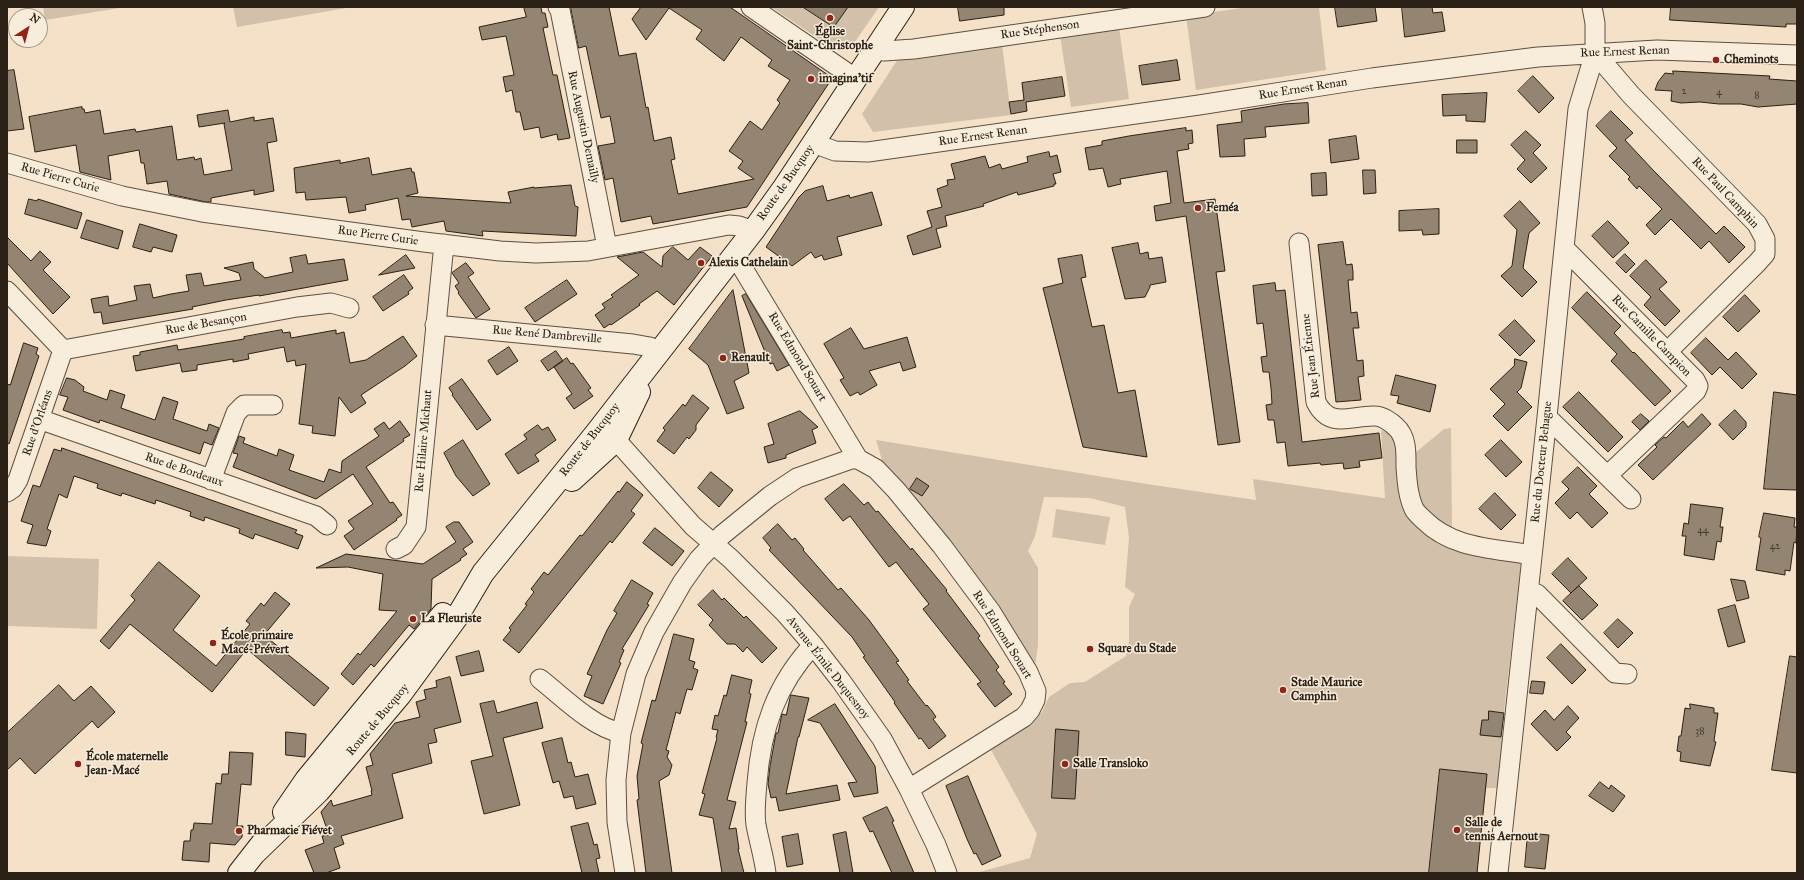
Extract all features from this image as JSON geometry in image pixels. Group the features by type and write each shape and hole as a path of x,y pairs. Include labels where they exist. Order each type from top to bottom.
{"main road":[{"name":"Route de Bucquoy","path":"607,436 624,396 732,259 813,143 903,7"},
{"name":"Route de Bucquoy","path":"239,873 255,854 319,791 400,695 457,618 483,573 520,526 607,436 658,352"}],"street":[{"name":"Rue Augustin Demailly","path":"558,7 560,10 607,247"},
{"path":"751,7 856,78"},
{"name":"Rue Stéphenson","path":"876,48 884,51 914,49 1205,7"},
{"name":"Rue du Docteur Behague","path":"1498,873 1548,417 1578,109 1595,53 1595,23 1592,7"},
{"name":"Rue Ernest Renan","path":"813,143 835,151 868,152 1199,105 1372,78 1538,57 1657,50 1797,55"},
{"name":"Rue Paul Camphin","path":"1595,53 1631,95 1757,224 1765,238 1766,254 1667,352"},
{"name":"Rue Pierre Curie","path":"7,163 122,196 202,212 444,244 536,253 588,251 729,225 739,226 752,231"},
{"name":"Rue Jean Étienne","path":"1299,243 1316,402 1320,411 1329,417 1340,419 1376,416 1387,420 1401,432 1406,447 1407,479 1415,510 1435,530 1456,541 1532,555"},
{"name":"Rue Hilaire Michaut","path":"396,549 404,545 416,527 444,244"},
{"name":"Rue Camille Campion","path":"1564,248 1695,380 1698,386 1696,391 1608,475"},
{"name":"Rue Edmond Souart","path":"732,259 742,267 858,458 876,469 942,546 991,612 1028,672 1036,691 1032,705 1024,717 909,789"},
{"path":"7,291 63,350"},
{"name":"Rue de Besançon","path":"63,350 297,307 331,303 348,308"},
{"name":"Rue René Dambreville","path":"435,325 633,344 650,347 658,352"},
{"name":"Rue d'Orléans","path":"7,492 13,488 18,480 63,350"},
{"path":"211,480 236,413 244,405 273,405"},
{"path":"1548,417 1631,499"},
{"name":"Rue de Bordeaux","path":"39,419 316,516 327,525"},
{"name":"Avenue Émile Duquesnoy","path":"607,436 693,526 713,543 780,609 813,645 882,739 909,789 936,845 947,873"},
{"path":"625,873 617,822 616,780 621,733 636,674 654,632 682,583 713,543 770,496 797,478 826,467 858,458"},
{"path":"1529,591 1536,594 1615,672 1627,674"},
{"path":"766,873 756,825 755,807 759,758 765,728 777,697 801,658 813,645"},
{"path":"540,679 593,721 610,730 621,733"}],"shaded area":[{"path":"126,7 48,20 48,8 43,8"},
{"path":"233,7 352,7 237,27"},
{"path":"771,7 879,7 852,46 831,47"},
{"path":"1249,7 1319,7 1326,70 1196,90 1186,16"},
{"path":"1119,27 1129,99 1071,107 1060,35"},
{"path":"1002,44 1011,115 873,132 862,114 898,59"},
{"name":"Stade Maurice Camphin","path":"1451,428 1452,531 1518,561 1521,565 1501,737 1503,738 1499,788 1486,788 1477,873 976,873 1030,858 1037,834 991,750 1032,722 1042,712 1049,697 1070,683 1085,682 1126,656 1129,641 1129,607 1135,594 1125,587 1129,538 1125,507 1090,498 1044,497 1035,536 1028,551 1038,568 1038,645 1035,667 990,596 947,537 922,507 884,467 876,440 1153,485 1256,500 1253,479 1385,498 1381,430 1405,439 1415,453 1444,429"},
{"path":"1056,509 1110,517 1105,545 1052,537"},
{"path":"7,556 99,559 97,629 7,626"}],"building":[{"path":"524,7 541,7 542,13 545,13 548,27 543,28 553,75 557,75 570,138 558,140 557,134 541,138 539,127 524,130 520,112 516,112 512,90 506,92 503,77 514,75 506,36 482,40 479,27 526,17"},
{"path":"571,7 609,7 619,56 636,53 646,108 648,107 654,141 671,137 675,159 671,160 678,194 754,179 738,168 743,161 729,151 750,121 762,130 780,103 777,100 790,80 768,66 772,60 741,37 724,61 696,39 702,30 669,8 646,40 632,19 641,7 730,7 828,75 829,83 747,207 653,224 651,216 621,222 613,178 605,180 598,146 615,143 610,116 601,118 586,46 579,48"},
{"name":"Église Saint-Christophe","path":"803,7 848,7 834,27"},
{"path":"958,7 1004,7 1004,15 960,21"},
{"path":"1335,7 1375,7 1377,21 1338,27"},
{"path":"1402,7 1432,7 1433,13 1442,12 1445,31 1405,37"},
{"path":"1671,7 1797,7 1797,24 1786,24 1786,27 1670,20"},
{"path":"1177,60 1180,80 1142,85 1139,66"},
{"path":"14,70 24,129 7,131 7,71"},
{"path":"1673,71 1770,76 1769,79 1797,81 1797,104 1758,107 1741,104 1700,102 1681,103 1671,101 1672,91 1655,90 1658,82 1665,73 1673,74"},
{"path":"1533,76 1554,98 1539,113 1518,91"},
{"path":"1062,77 1065,96 1026,102 1027,111 1011,114 1009,102 1024,100 1022,83"},
{"path":"1487,93 1485,122 1466,121 1466,115 1443,116 1442,95"},
{"path":"1308,103 1309,123 1265,127 1266,137 1244,139 1245,156 1220,157 1217,125 1242,122 1241,111 1284,104"},
{"path":"82,107 85,113 100,110 104,134 135,129 136,132 172,126 177,160 194,157 195,160 201,158 204,175 232,170 225,123 199,127 197,115 228,110 230,122 254,117 254,121 273,118 277,141 267,143 274,191 254,195 254,190 211,198 211,202 206,202 169,194 167,181 147,184 144,163 141,163 139,150 108,156 111,180 80,172 76,145 35,152 29,117"},
{"path":"1611,111 1633,133 1625,140 1716,234 1724,226 1745,247 1729,263 1709,241 1701,249 1671,219 1655,235 1646,225 1662,209 1639,186 1637,189 1628,179 1630,177 1609,156 1617,148 1596,126"},
{"path":"1186,128 1186,131 1192,130 1193,143 1188,144 1189,149 1177,151 1184,203 1215,199 1225,271 1216,272 1240,442 1218,445 1186,216 1156,221 1154,206 1171,203 1167,171 1120,179 1121,184 1108,187 1103,168 1089,170 1085,148 1102,145 1102,141"},
{"path":"1526,131 1541,145 1533,153 1547,168 1531,183 1517,169 1525,160 1511,145"},
{"path":"1356,136 1359,159 1331,163 1329,140"},
{"path":"1457,140 1477,140 1477,153 1457,153"},
{"path":"1049,152 1050,157 1057,155 1061,172 1053,174 1056,184 1054,184 1054,186 1018,195 1017,192 983,204 984,206 945,216 947,226 936,229 941,247 913,255 907,236 932,227 927,211 942,207 937,189 948,185 947,180 955,179 951,164 985,156 989,168 1000,164 1002,169 1028,162 1027,157"},
{"path":"369,158 372,175 411,168 412,172 414,172 418,193 406,196 511,203 508,192 534,187 571,185 575,206 578,207 576,236 482,231 483,236 446,231 444,221 412,227 410,219 402,220 398,198 365,205 366,210 349,213 346,197 306,200 305,192 296,193 294,168 340,160 340,163"},
{"path":"1363,170 1375,170 1376,193 1364,194"},
{"path":"1326,173 1327,195 1312,196 1311,174"},
{"path":"823,186 827,201 849,195 850,198 872,192 882,225 837,237 842,255 824,260 822,255 815,258 811,252 792,266 766,247 799,197 805,191"},
{"path":"29,199 37,201 38,199 82,213 77,229 25,214"},
{"path":"1520,201 1540,223 1529,233 1523,268 1537,282 1522,297 1501,276 1512,266 1517,230 1504,216"},
{"path":"1439,209 1439,234 1423,235 1422,230 1399,231 1399,211"},
{"path":"87,220 123,231 118,249 81,238"},
{"path":"1608,221 1629,243 1613,258 1592,236"},
{"path":"140,224 177,235 172,252 153,247 151,252 133,247"},
{"path":"7,237 31,261 40,251 51,262 43,270 70,297 53,314 7,263"},
{"path":"1343,242 1346,265 1352,264 1353,280 1348,280 1351,313 1357,312 1359,328 1353,328 1357,361 1363,360 1364,376 1358,377 1361,400 1336,402 1318,245"},
{"path":"1138,243 1140,254 1148,252 1149,259 1162,257 1166,282 1150,285 1145,297 1125,299 1112,248"},
{"path":"673,247 688,260 700,247 712,256 674,305 657,291 639,304 640,305 611,325 610,324 604,328 595,315 605,308 602,304 613,297 611,295 639,275 617,257 643,252 662,267 663,256"},
{"path":"1625,254 1635,264 1626,273 1616,263"},
{"path":"306,255 308,264 344,259 348,280 259,296 226,300 192,307 193,309 103,324 101,312 94,313 91,299 108,296 109,306 137,300 134,286 150,284 153,298 189,291 186,275 201,273 204,286 241,280 239,273 224,268 253,262 254,269 265,278 293,272 290,258"},
{"path":"406,255 415,268 379,275"},
{"path":"1082,255 1086,277 1081,278 1092,327 1104,325 1118,393 1135,390 1147,457 1083,447 1043,288 1063,283 1058,259"},
{"path":"1646,260 1667,282 1659,289 1680,311 1665,326 1644,305 1651,297 1630,276"},
{"path":"466,263 474,273 468,277 490,309 476,318 458,293 459,292 455,286 459,283 452,273"},
{"path":"404,275 413,288 408,292 409,294 383,311 373,297"},
{"path":"567,280 577,294 535,322 525,308"},
{"path":"1275,283 1276,291 1285,290 1302,442 1379,433 1382,458 1359,461 1360,467 1344,469 1343,463 1321,465 1320,463 1288,466 1285,442 1277,443 1274,420 1268,420 1266,405 1272,404 1271,388 1269,372 1263,372 1261,357 1267,356 1263,323 1257,324 1253,286"},
{"name":"Renault","path":"733,290 749,373 734,381 744,408 727,414 708,365 689,349"},
{"path":"1587,292 1621,326 1614,333 1671,391 1655,406 1611,361 1617,354 1572,308"},
{"path":"746,294 789,365 777,371 773,363 770,364 742,296"},
{"path":"1745,295 1760,311 1738,332 1723,317"},
{"path":"1515,320 1535,341 1520,356 1499,335"},
{"path":"851,328 864,349 907,337 916,367 903,371 900,362 869,371 877,385 860,395 858,392 850,396 840,380 844,378 824,344"},
{"path":"282,330 283,333 290,332 291,338 336,330 336,334 344,332 350,363 366,360 403,336 417,356 405,366 361,395 366,403 351,413 339,397 335,436 312,433 313,426 299,424 306,364 296,366 295,360 287,362 284,347 248,354 249,359 233,362 233,359 197,365 197,370 182,372 180,363 136,371 133,356 140,355 140,352 177,345 178,350 244,339 244,337"},
{"path":"1706,338 1728,360 1736,352 1757,374 1742,389 1720,367 1712,375 1691,353"},
{"path":"24,343 38,348 36,354 39,356 9,444 7,443 7,384 10,385"},
{"path":"509,347 518,361 497,375 488,361"},
{"path":"556,351 563,361 548,371 541,361"},
{"path":"567,358 571,364 573,363 591,388 588,390 593,396 574,409 566,398 572,394 554,367"},
{"path":"1515,359 1527,362 1521,388 1517,392 1532,407 1508,431 1493,416 1505,404 1490,389 1514,366"},
{"path":"1396,375 1436,385 1430,412 1397,403 1399,396 1391,395"},
{"path":"67,378 75,380 84,387 83,391 107,400 110,390 125,395 121,408 155,420 163,397 178,402 173,419 207,431 209,424 219,428 212,445 204,442 200,454 100,420 99,423 63,410 68,397 60,395"},
{"path":"462,379 491,420 477,430 452,395 453,394 449,388"},
{"path":"1579,392 1623,437 1608,452 1563,407"},
{"path":"1774,392 1797,395 1797,490 1764,489"},
{"path":"693,395 709,408 696,425 696,430 689,439 687,437 674,454 657,441 665,430 663,428 683,404 685,406"},
{"path":"1735,410 1746,422 1746,427 1733,440 1719,425"},
{"path":"800,411 818,427 812,430 816,443 786,455 786,458 768,463 764,447 774,444 768,424"},
{"path":"1641,414 1649,421 1640,430 1632,422"},
{"path":"1702,414 1711,424 1653,480 1638,465 1657,447 1655,445 1664,437 1666,438 1683,421 1688,427"},
{"path":"400,421 410,435 403,439 404,441 366,467 390,503 393,502 402,515 354,550 344,536 354,529 348,521 373,504 353,474 316,499 233,467 238,454 233,453 239,436 245,438 243,443 277,456 279,449 294,455 289,470 324,482 329,469 341,473 342,461 379,436 374,429 384,422 389,429"},
{"path":"538,425 542,430 548,427 556,440 535,455 539,461 518,474 505,454 527,439 524,435"},
{"path":"463,440 490,484 473,496 456,476 444,453"},
{"path":"1501,440 1522,462 1506,477 1485,455"},
{"path":"62,448 297,530 295,533 303,536 298,549 255,534 253,539 239,533 240,529 205,517 204,521 190,516 191,512 156,500 155,504 122,493 121,496 97,488 98,484 74,476 67,498 59,494 47,529 51,531 46,546 27,543 33,525 21,521 33,485 40,487 54,449 61,451"},
{"path":"1578,467 1597,486 1589,494 1608,513 1592,528 1577,512 1570,519 1555,503 1569,489 1562,482"},
{"path":"711,472 733,490 719,507 698,488"},
{"path":"917,478 929,486 922,496 910,489"},
{"path":"627,482 643,495 631,511 635,514 612,543 610,541 519,653 503,640 511,630 509,628 527,605 525,604 534,592 531,589 544,572 548,575 580,535 582,536"},
{"path":"844,484 864,505 868,502 876,512 878,511 911,550 912,548 947,590 946,591 980,636 978,638 999,667 996,670 1005,682 1003,683 1012,694 995,707 977,684 981,682 923,609 929,604 896,562 889,567 850,516 843,521 825,499"},
{"path":"1495,493 1516,515 1501,530 1479,509"},
{"path":"1691,504 1723,508 1720,527 1723,527 1721,542 1717,541 1714,560 1684,555 1686,536 1682,536 1684,523 1688,524"},
{"path":"1764,513 1795,518 1794,527 1797,527 1796,543 1794,542 1790,571 1785,570 1785,575 1756,570 1761,538 1759,537"},
{"path":"454,522 459,522 473,542 463,549 467,554 460,559 461,560 432,579 431,609 414,629 409,625 374,667 371,664 353,685 341,674 358,653 360,655 397,611 379,610 383,574 348,567 316,568 346,554 423,564 456,542 446,527"},
{"path":"778,524 792,540 795,538 804,549 803,550 838,590 841,588 869,620 899,661 896,662 909,680 907,681 926,706 927,705 932,711 936,717 933,719 946,736 929,749 921,738 919,739 894,703 895,702 863,657 865,656 852,637 769,550 771,548 763,538"},
{"path":"655,528 684,551 672,566 643,543"},
{"path":"1568,558 1587,578 1571,593 1552,574"},
{"path":"159,562 200,596 173,630 216,666 250,624 246,621 261,603 264,606 275,592 290,604 264,635 329,688 314,706 247,649 212,692 130,624 109,649 100,641 135,600 131,596"},
{"path":"1731,579 1745,581 1749,598 1737,601"},
{"path":"632,580 653,593 647,604 649,605 622,649 624,650 619,662 621,663 603,704 584,696 592,676 587,674 607,630 617,613 614,611"},
{"path":"1579,586 1598,605 1582,620 1563,601"},
{"path":"713,590 722,600 724,598 744,618 746,616 777,648 762,663 747,647 743,652 735,644 727,644 709,625 713,620 698,605"},
{"path":"1735,605 1745,642 1728,647 1718,610"},
{"path":"1618,619 1633,633 1618,648 1604,633"},
{"path":"674,634 694,639 689,660 695,662 693,668 698,670 692,690 687,689 680,714 676,712 666,750 669,751 667,757 672,765 669,775 659,781 672,873 646,873 637,800 639,799 637,776 643,744 641,743 652,700 655,701"},
{"path":"1561,644 1586,670 1572,684 1547,658"},
{"path":"479,651 484,671 461,676 456,657"},
{"path":"1790,656 1797,657 1797,773 1772,770"},
{"path":"732,675 752,680 749,693 751,694 745,722 747,722 727,800 736,802 729,829 736,828 738,849 744,873 722,873 713,818 699,815 705,794 702,793 717,738 718,730 712,729 715,715 718,716"},
{"path":"450,677 461,722 434,729 437,742 428,744 432,763 392,774 403,818 341,836 344,844 334,848 340,868 326,873 314,873 305,850 324,843 322,836 329,835 321,812 331,800 333,806 372,795 366,767 373,765 370,754 395,723 420,717 416,702 426,699 424,690 437,687 436,681"},
{"path":"1532,681 1545,682 1543,694 1530,693"},
{"path":"59,685 74,701 91,686 115,712 98,728 92,721 35,774 20,758 7,770 7,733"},
{"path":"791,695 809,698 798,737 786,794 837,785 840,800 779,811 776,797 771,798 768,784 776,733 778,733 782,714 786,715"},
{"path":"494,701 497,713 537,702 543,728 503,738 520,805 484,814 471,761 493,756 480,704"},
{"path":"835,704 875,766 878,793 854,797 848,783 857,782 820,723 808,720"},
{"path":"1690,704 1714,708 1714,713 1718,713 1714,741 1716,742 1710,766 1680,761 1681,752 1677,751 1679,736 1681,736 1685,708 1690,709"},
{"path":"1568,706 1579,718 1566,732 1571,737 1557,751 1531,724 1545,710 1554,720"},
{"path":"1489,711 1504,713 1501,737 1480,735 1482,720 1488,720"},
{"name":"Salle Transloko","path":"1056,729 1079,731 1075,799 1052,798"},
{"path":"286,732 306,734 305,757 286,755"},
{"path":"562,738 568,763 571,762 575,777 588,774 596,804 576,809 573,796 564,798 559,781 553,783 542,743"},
{"path":"230,752 253,753 251,785 241,784 237,826 243,826 242,837 235,845 210,843 209,862 182,860 184,841 190,841 191,830 193,830 194,823 212,824 216,783 221,784 222,774 228,774"},
{"name":"Salle de tennis Aernout","path":"1440,769 1487,774 1477,873 1429,873"},
{"path":"968,776 1001,856 982,865 976,853 974,854 967,839 946,786"},
{"path":"1600,782 1609,789 1611,785 1625,796 1613,812 1589,796"},
{"path":"887,807 914,873 892,873 873,831 870,832 863,818"},
{"path":"588,823 594,845 597,844 600,858 596,859 599,873 582,873 571,827"},
{"path":"846,832 853,873 840,873 833,835"},
{"path":"1528,833 1549,835 1545,869 1525,867"},
{"path":"798,834 803,864 787,867 782,837"}],"place":[{"name":"Église Saint-Christophe","path":"830,18"},
{"name":"Cheminots","path":"1716,60"},
{"name":"imagina'tif","path":"811,79"},
{"name":"Feméa","path":"1198,208"},
{"name":"Alexis Cathelain","path":"701,263"},
{"name":"Renault","path":"723,358"},
{"name":"La Fleuriste","path":"413,619"},
{"name":"École primaire Macé-Prévert","path":"213,643"},
{"name":"Square du Stade","path":"1090,649"},
{"name":"Stade Maurice Camphin","path":"1283,690"},
{"name":"École maternelle Jean-Macé","path":"78,764"},
{"name":"Salle Transloko","path":"1065,764"},
{"name":"Salle de tennis Aernout","path":"1457,830"},
{"name":"Pharmacie Fiévet","path":"239,831"}]}
